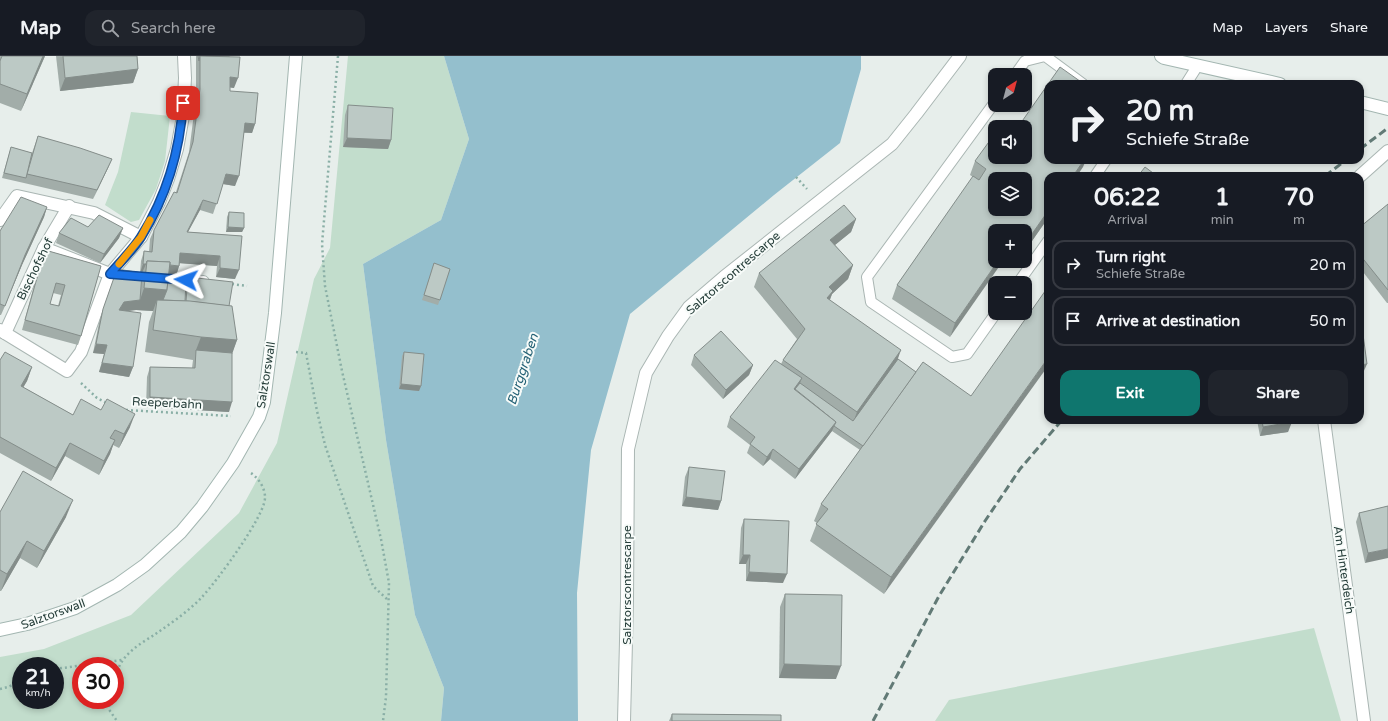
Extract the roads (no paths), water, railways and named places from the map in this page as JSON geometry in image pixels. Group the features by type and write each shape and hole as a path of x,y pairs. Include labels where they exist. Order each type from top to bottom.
{"street":[{"path":"2,331 67,371 81,352 110,274 141,237 159,202 168,179 177,149 183,108 185,78 184,56"},
{"name":"Salztorswall","path":"0,630 27,624 75,608 111,588 145,565 181,532 202,507 233,463 259,417 264,402 275,313 296,56"},
{"name":"Salztorscontrescarpe","path":"624,721 627,601 628,449 646,373 668,336 689,307 724,277 892,144 960,56"},
{"path":"1161,56 1164,58 1262,80"},
{"path":"1364,103 1388,109"},
{"path":"1364,172 1388,151"},
{"path":"0,220 16,196 69,206 94,213 141,237"},
{"name":"Bischofshof","path":"2,331 44,248 69,206"},
{"path":"44,248 110,274 232,284"},
{"name":"Am Hinterdeich","path":"1325,424 1364,721"}],"lane":[{"path":"1020,68 1025,61 1044,56 1078,80"},
{"path":"1189,80 1198,66"},
{"path":"988,112 867,277 871,302 952,357 967,354 991,320"},
{"path":"1023,276 1044,247"}],"water":[{"name":"Burggraben","path":"444,56 861,56 861,69 840,143 774,195 630,314 591,450 577,593 578,721 441,721 444,688 415,615 386,440 363,264 441,220 469,139"}],"railway":[{"path":"1364,146 1388,128"},
{"path":"1330,172 1341,164"},
{"path":"873,721 939,596 985,521 1020,469 1059,424"}]}
